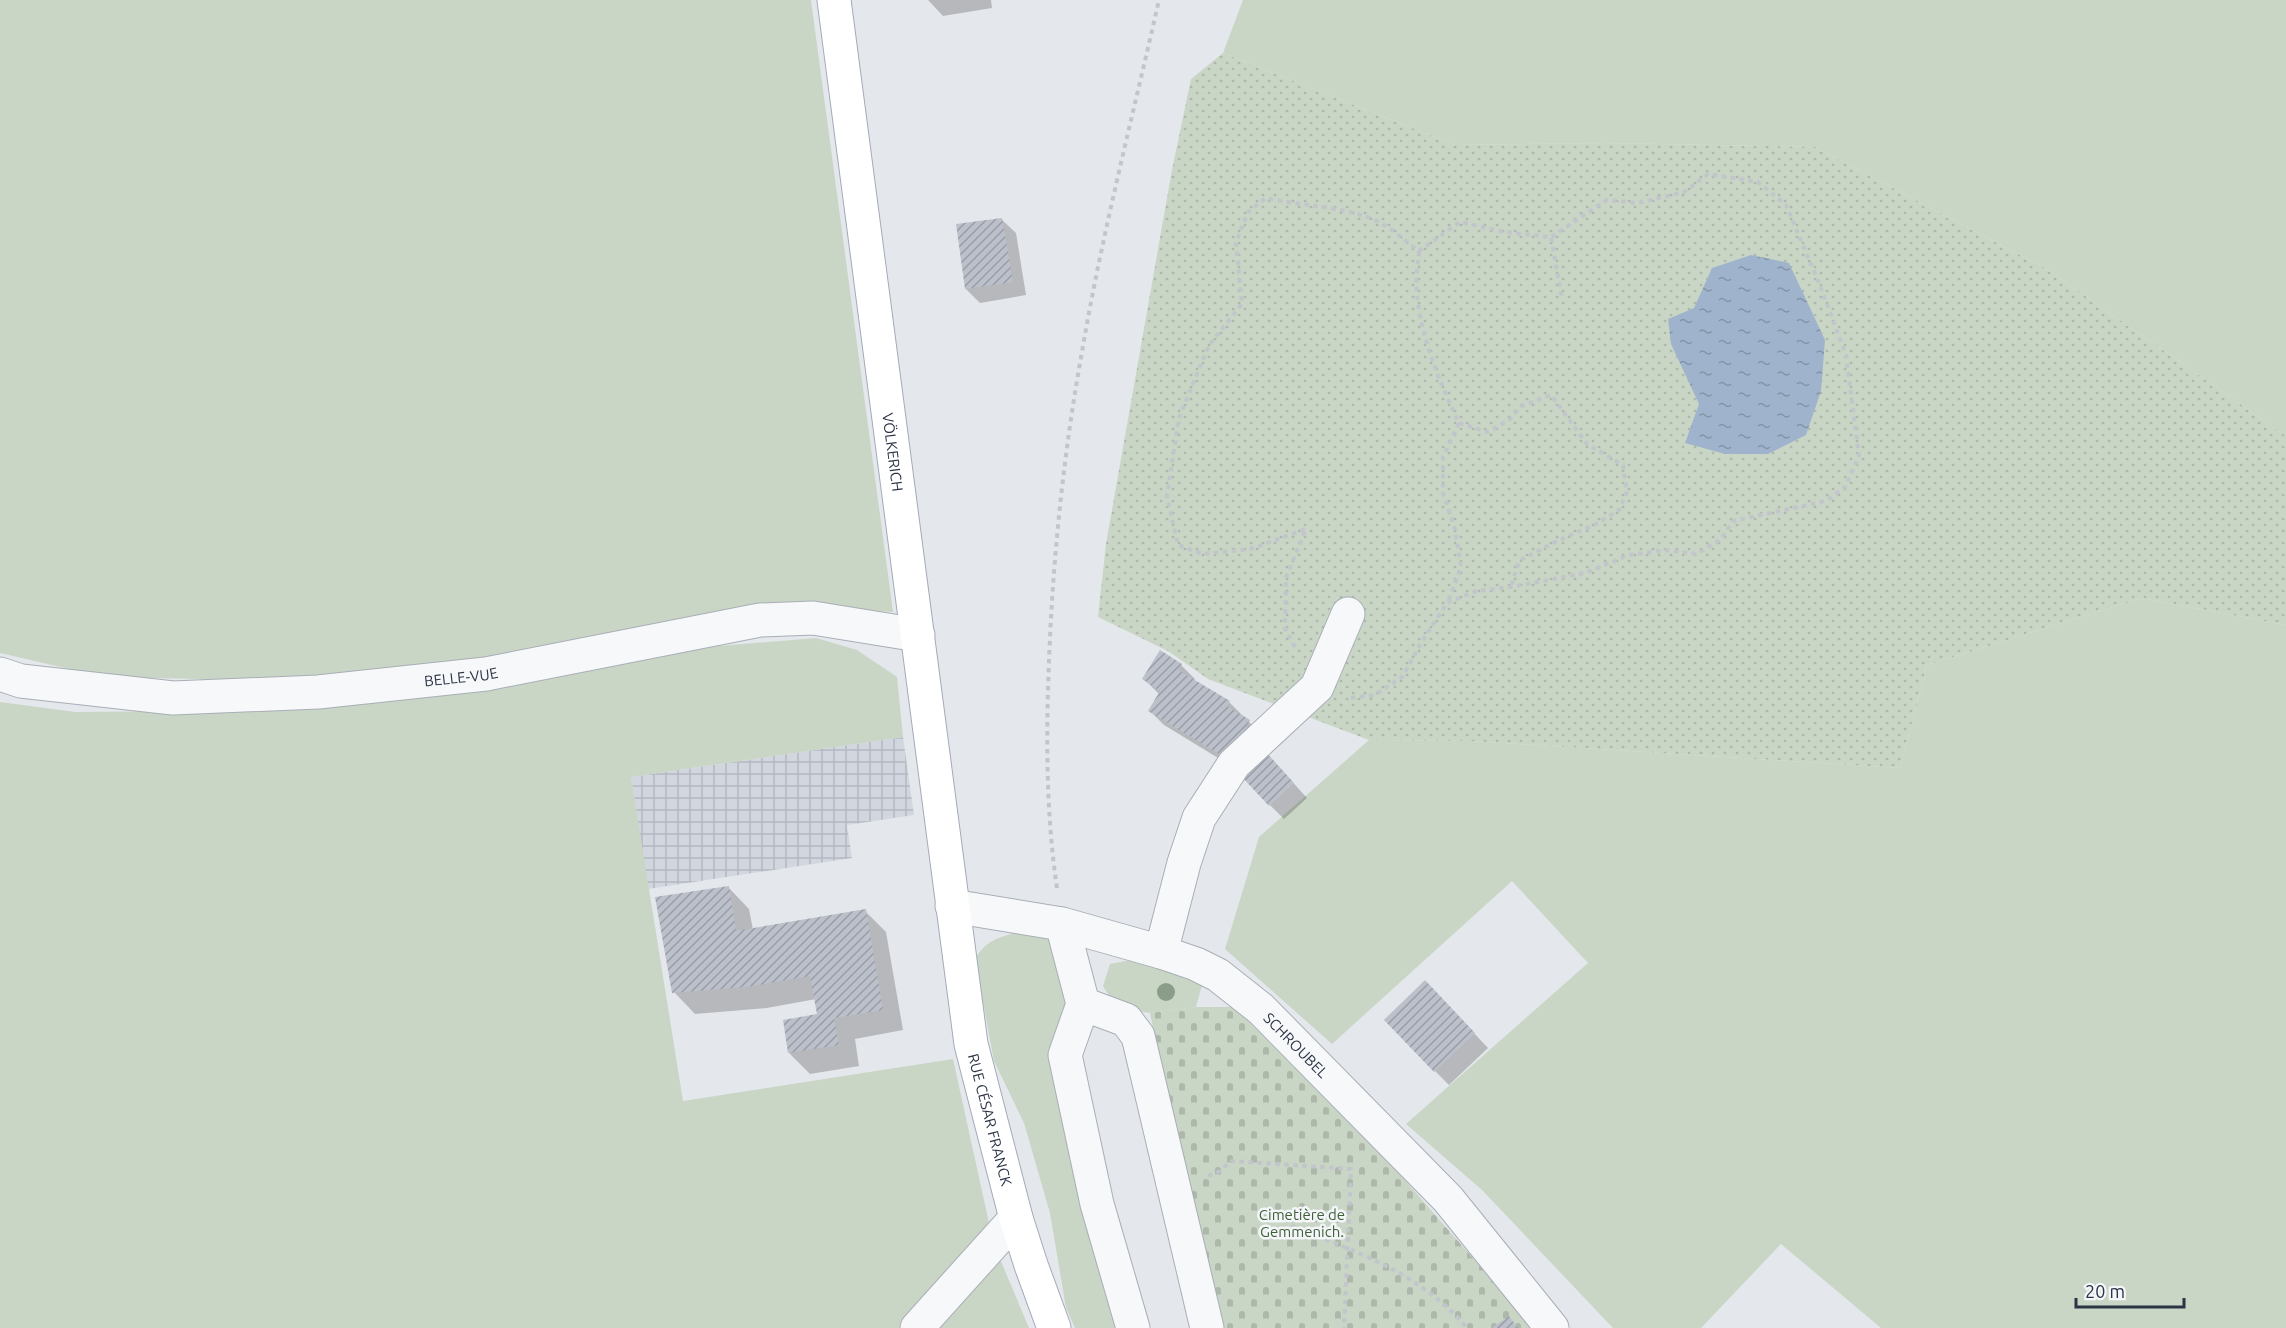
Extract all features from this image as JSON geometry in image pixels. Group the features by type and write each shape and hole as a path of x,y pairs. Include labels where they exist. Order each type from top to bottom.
{"main road":[{"name":"VÖLKERICH","path":"834,0 952,906"},
{"name":"RUE CÉSAR FRANCK","path":"952,906 971,1044 1016,1218 1054,1328"}],"street":[{"path":"1161,952 1184,863 1199,818 1234,764 1317,687 1348,614"},
{"name":"BELLE-VUE","path":"0,674 21,681 173,698 318,692 486,674 760,620 813,618 918,635"},
{"name":"SCHROUBEL","path":"952,906 1062,924 1161,952 1196,964 1218,975 1261,1009 1448,1199 1551,1328"},
{"path":"1062,924 1083,1004 1065,1055 1097,1204 1133,1328"},
{"path":"1083,1004 1126,1020 1138,1036 1207,1328"},
{"path":"917,1328 1016,1218"}],"path":[{"path":"1062,924 1051,845 1048,704 1052,602 1060,498 1083,345 1159,0"},
{"path":"1419,251 1460,222 1504,232 1551,237 1607,200 1638,203 1684,192 1708,174 1758,182 1786,205 1846,355 1859,456 1845,487 1826,501 1733,520 1721,539 1697,555 1666,550 1629,555 1585,573 1476,591 1447,603"},
{"path":"1419,251 1377,221 1324,207 1289,204 1266,198 1248,212 1236,242 1242,304 1209,345 1179,418 1167,496 1178,545 1203,554 1250,549 1306,529 1286,577 1285,629 1317,687 1345,699 1375,694 1403,676 1447,603 1461,567 1455,529 1443,493 1443,457 1459,423"},
{"path":"1551,237 1562,299"},
{"path":"1419,251 1417,292 1423,331 1443,390 1459,423 1488,432 1509,420 1522,406 1551,395 1587,444 1623,465 1627,492 1619,510 1594,525 1519,561 1511,587"},
{"path":"1175,1185 1218,1172 1232,1161 1350,1169 1344,1328"},
{"path":"1292,1226 1389,1265 1422,1287 1454,1313 1467,1328"}],"shaded area":[{"path":"903,737 914,815 847,825 852,858 648,889 631,777"}],"green space":[{"path":"0,0 811,0 893,612 793,607 496,661 247,680 104,677 0,653"},
{"path":"1243,0 2286,0 2286,436 2048,270 1815,147 1605,143 1455,145 1223,53"},
{"path":"1223,53 1455,145 1605,143 1815,147 2048,270 2286,436 2286,625 2142,598 1927,665 1900,768 1472,741 1369,740 1208,679 1168,651 1098,617 1106,544 1172,170 1191,79"},
{"path":"2142,598 2286,625 2286,1328 1881,1328 1781,1244 1701,1328 1613,1328 1482,1190 1406,1124 1588,963 1512,881 1332,1044 1225,949 1259,837 1369,740 1472,741 1900,768 1927,665"},
{"path":"816,638 857,650 897,677 903,737 631,777 683,1101 953,1059 989,1223 902,1328 0,1328 0,702 75,712 300,710 718,646"},
{"path":"1018,932 1050,940 1069,983 1121,1328 1075,1328 1066,1308 1050,1213 1024,1123 994,1061 975,959 988,944"},
{"path":"1135,959 1203,981 1196,1007 1150,1013 1117,1008 1103,986 1110,964"},
{"name":"Cimetière de Gemmenich.","path":"1196,1007 1234,1007 1382,1154 1534,1328 1222,1328 1187,1193 1150,1013"},
{"path":"1000,1259 1029,1328 935,1328"}],"water":[{"path":"1751,255 1789,263 1825,340 1821,391 1806,435 1768,454 1725,454 1685,443 1699,404 1671,344 1668,319 1694,308 1712,268"}],"building":[{"path":"1002,218 1013,282 965,289 956,224"},
{"path":"1160,650 1182,664 1178,670 1230,701 1227,706 1250,720 1227,759 1148,711 1160,691 1142,679"},
{"path":"1265,751 1294,783 1269,806 1239,774"},
{"path":"729,886 736,931 866,909 883,1010 834,1018 839,1045 788,1053 783,1020 817,1014 810,976 746,987 672,993 655,897"},
{"path":"1425,980 1475,1033 1434,1072 1384,1020"},
{"path":"1509,1316 1518,1328 1492,1328"}]}
